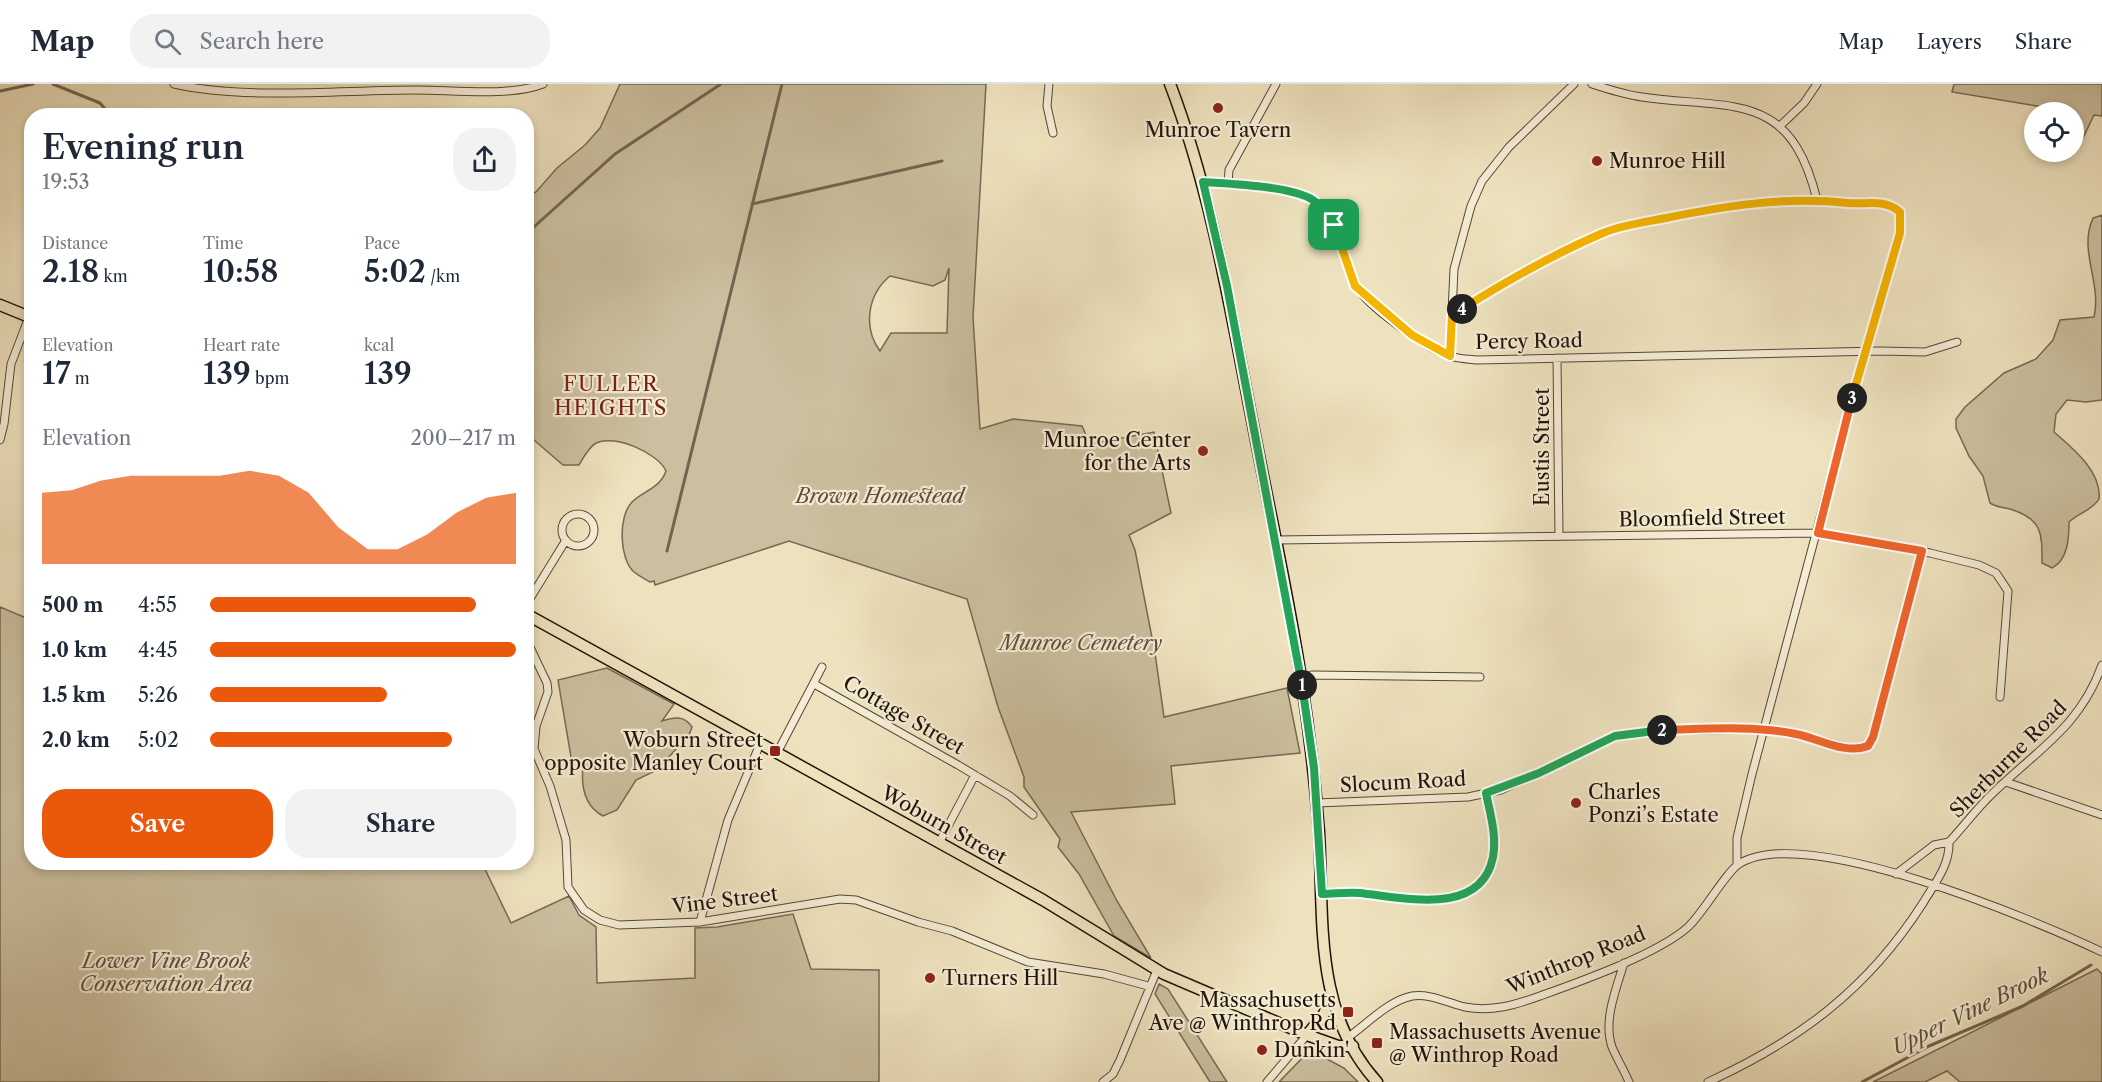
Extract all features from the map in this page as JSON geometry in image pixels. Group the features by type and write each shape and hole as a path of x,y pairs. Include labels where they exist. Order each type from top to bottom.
{"main road":[{"path":"1170,84 1203,182 1227,286 1301,678 1317,803 1323,946 1330,998 1350,1042 1377,1082"},
{"path":"0,305 24,315"},
{"name":"Woburn Street","path":"534,618 1043,900 1157,970 1307,1035 1338,1046 1350,1042"},
{"path":"1307,1035 1324,1014 1330,998"}],"street":[{"path":"174,84 199,89 500,90 543,84"},
{"path":"1049,84 1047,106 1053,133"},
{"path":"1228,184 1229,170 1276,84"},
{"path":"1450,356 1455,269 1471,206 1482,181 1509,147 1574,84"},
{"path":"1592,84 1641,98 1741,107 1765,117 1780,126 1802,154 1817,200"},
{"path":"1780,126 1804,103 1817,84"},
{"name":"Percy Road","path":"1203,182 1295,193 1312,199 1325,210 1334,225 1355,286 1412,335 1450,356 1476,360 1924,352 1957,342"},
{"path":"1452,315 1541,263 1605,232 1717,208 1817,200 1851,203 1882,202 1897,209 1900,212 1900,233 1864,352 1765,729 1737,838 1737,865 1761,855 1781,852 1896,874 1934,884 2024,916 2102,952"},
{"path":"0,440 11,364 24,333"},
{"name":"Eustis Street","path":"1557,358 1559,536"},
{"path":"581,514 592,521 594,534 586,544 573,546 566,540 562,528 568,517 581,514"},
{"name":"Bloomfield Street","path":"1276,540 1818,533 1922,551 1979,565 1996,573 2008,591 2000,697"},
{"path":"534,592 566,540"},
{"name":"Slocum Road","path":"1317,803 1468,797 1486,793 1539,773 1615,736 1645,731 1765,729 1798,734 1853,749 1868,746 1876,726 1922,551"},
{"name":"Vine Street","path":"534,656 547,683 548,692 536,726 534,749 550,786 566,840 568,887 584,910 600,920 619,925 700,922 840,899 856,900 918,922 952,930 1028,963 1104,974 1149,986"},
{"name":"Sherburne Road","path":"1896,874 1934,845 1949,842 2006,782 2071,722 2093,687 2102,665"},
{"name":"Cottage Street","path":"777,753 816,685 822,668"},
{"path":"1301,678 1312,675 1480,677"},
{"name":"Cottage Street","path":"816,685 975,775 1010,796 1034,815"},
{"path":"2093,687 2102,688"},
{"path":"700,922 716,856 731,812 760,744"},
{"name":"Cottage Street","path":"939,843 975,775"},
{"path":"2006,782 2102,815"},
{"path":"1322,894 1354,892 1429,900 1461,897 1484,877 1494,856 1494,837 1486,793"},
{"name":"Sherburne Road","path":"1708,1082 1799,1034 1844,999 1899,938 1950,858 1949,842"},
{"name":"Winthrop Road","path":"1350,1042 1398,1001 1413,996 1473,1008 1503,1007 1543,995 1624,963 1686,929 1706,908 1737,865"},
{"path":"1624,963 1612,1005 1609,1028 1612,1046 1629,1082"},
{"path":"1103,1082 1113,1074 1120,1060 1157,970"},
{"path":"1267,1082 1307,1035"}],"green space":[{"path":"620,84 986,84 973,317 980,429 1013,419 1082,426 1090,444 1154,432 1171,513 1129,535 1135,550 1155,653 1164,717 1287,688 1300,753 1171,766 1175,804 1071,812 1117,901 1151,958 1114,936 1079,874 1058,847 1060,839 1024,787 1024,777 998,707 967,599 789,541 655,585 654,581 650,582 640,576 629,566 625,558 622,537 627,508 660,481 666,471 661,464 635,447 614,441 604,441 591,447 579,465 563,465 534,440 534,193 557,168 585,145 600,128","holes":["949,268 947,333 891,333 880,351 871,332 870,312 876,292 882,284 890,276 933,286 945,280"]},
{"path":"1954,84 2102,84 2102,116 2094,115 2084,136 2084,102 2024,102 2024,104 1952,92"},
{"path":"2102,215 2102,400 2086,402 2067,400 2056,414 2054,432 2091,469 2099,489 2099,499 2093,506 2069,522 2068,541 2064,554 2052,568 2042,563 2041,537 2035,524 2023,514 1990,503 1983,476 1969,456 1956,428 1956,419 1965,407 2004,373 2036,359 2053,340 2060,320 2094,317 2095,291 2088,242 2093,218"},
{"name":"Lower Vine Brook Conservation Area","path":"0,607 24,617 24,870 485,870 511,923 569,896 579,915 596,927 597,983 695,978 695,928 717,927 793,914 811,969 879,970 879,1082 0,1082"},
{"path":"607,668 674,704 662,721 678,718 686,720 692,727 689,735 657,770 636,780 617,810 603,816 592,807 585,794 583,766 571,757 558,680"},
{"path":"2097,969 2102,974 2102,1082 1960,1082 1947,1071 1925,1082 1873,1082"},
{"path":"1159,984 1168,989 1227,1082 1210,1082 1155,994"},
{"path":"1310,1050 1344,1068 1358,1082 1279,1082"}],"waterway":[{"path":"0,91 33,84"},
{"path":"53,84 100,103 104,108"},
{"path":"534,227 615,154 721,84"},
{"path":"667,551 782,84"},
{"path":"752,204 942,161"},
{"name":"Upper Vine Brook","path":"1862,1082 1929,1046 2023,1006 2091,965"}],"place":[{"name":"Munroe Tavern","path":"1218,108"},
{"name":"Munroe Hill","path":"1597,161"},
{"name":"Munroe Center for the Arts","path":"1203,451"},
{"name":"Woburn Street opposite Manley Court","path":"775,751"},
{"name":"Charles Ponzi’s Estate","path":"1576,803"},
{"name":"Turners Hill","path":"930,978"},
{"name":"Massachusetts Ave @ Winthrop Rd","path":"1348,1012"},
{"name":"Massachusetts Avenue @ Winthrop Road","path":"1377,1043"},
{"name":"Dunkin'","path":"1262,1050"}],"district":[{"name":"FULLER HEIGHTS","path":"611,395"}],"route":[{"path":"1203,182 1295,193 1312,199 1325,210 1334,225 1339,246 1355,286 1368,300 1412,335 1450,356 1452,315 1541,263 1605,232 1717,208 1800,200 1882,202 1900,212 1900,233 1860,368 1818,533 1922,551 1873,737 1868,746 1853,749 1798,734 1765,729 1645,731 1615,736 1501,790 1486,793 1494,837 1494,856 1484,877 1461,897 1429,900 1354,892 1322,894 1314,768 1301,678 1227,286 1203,182"}],"park label":[{"name":"Brown Homestead","path":"880,496"},
{"name":"Munroe Cemetery","path":"1081,643"}]}
